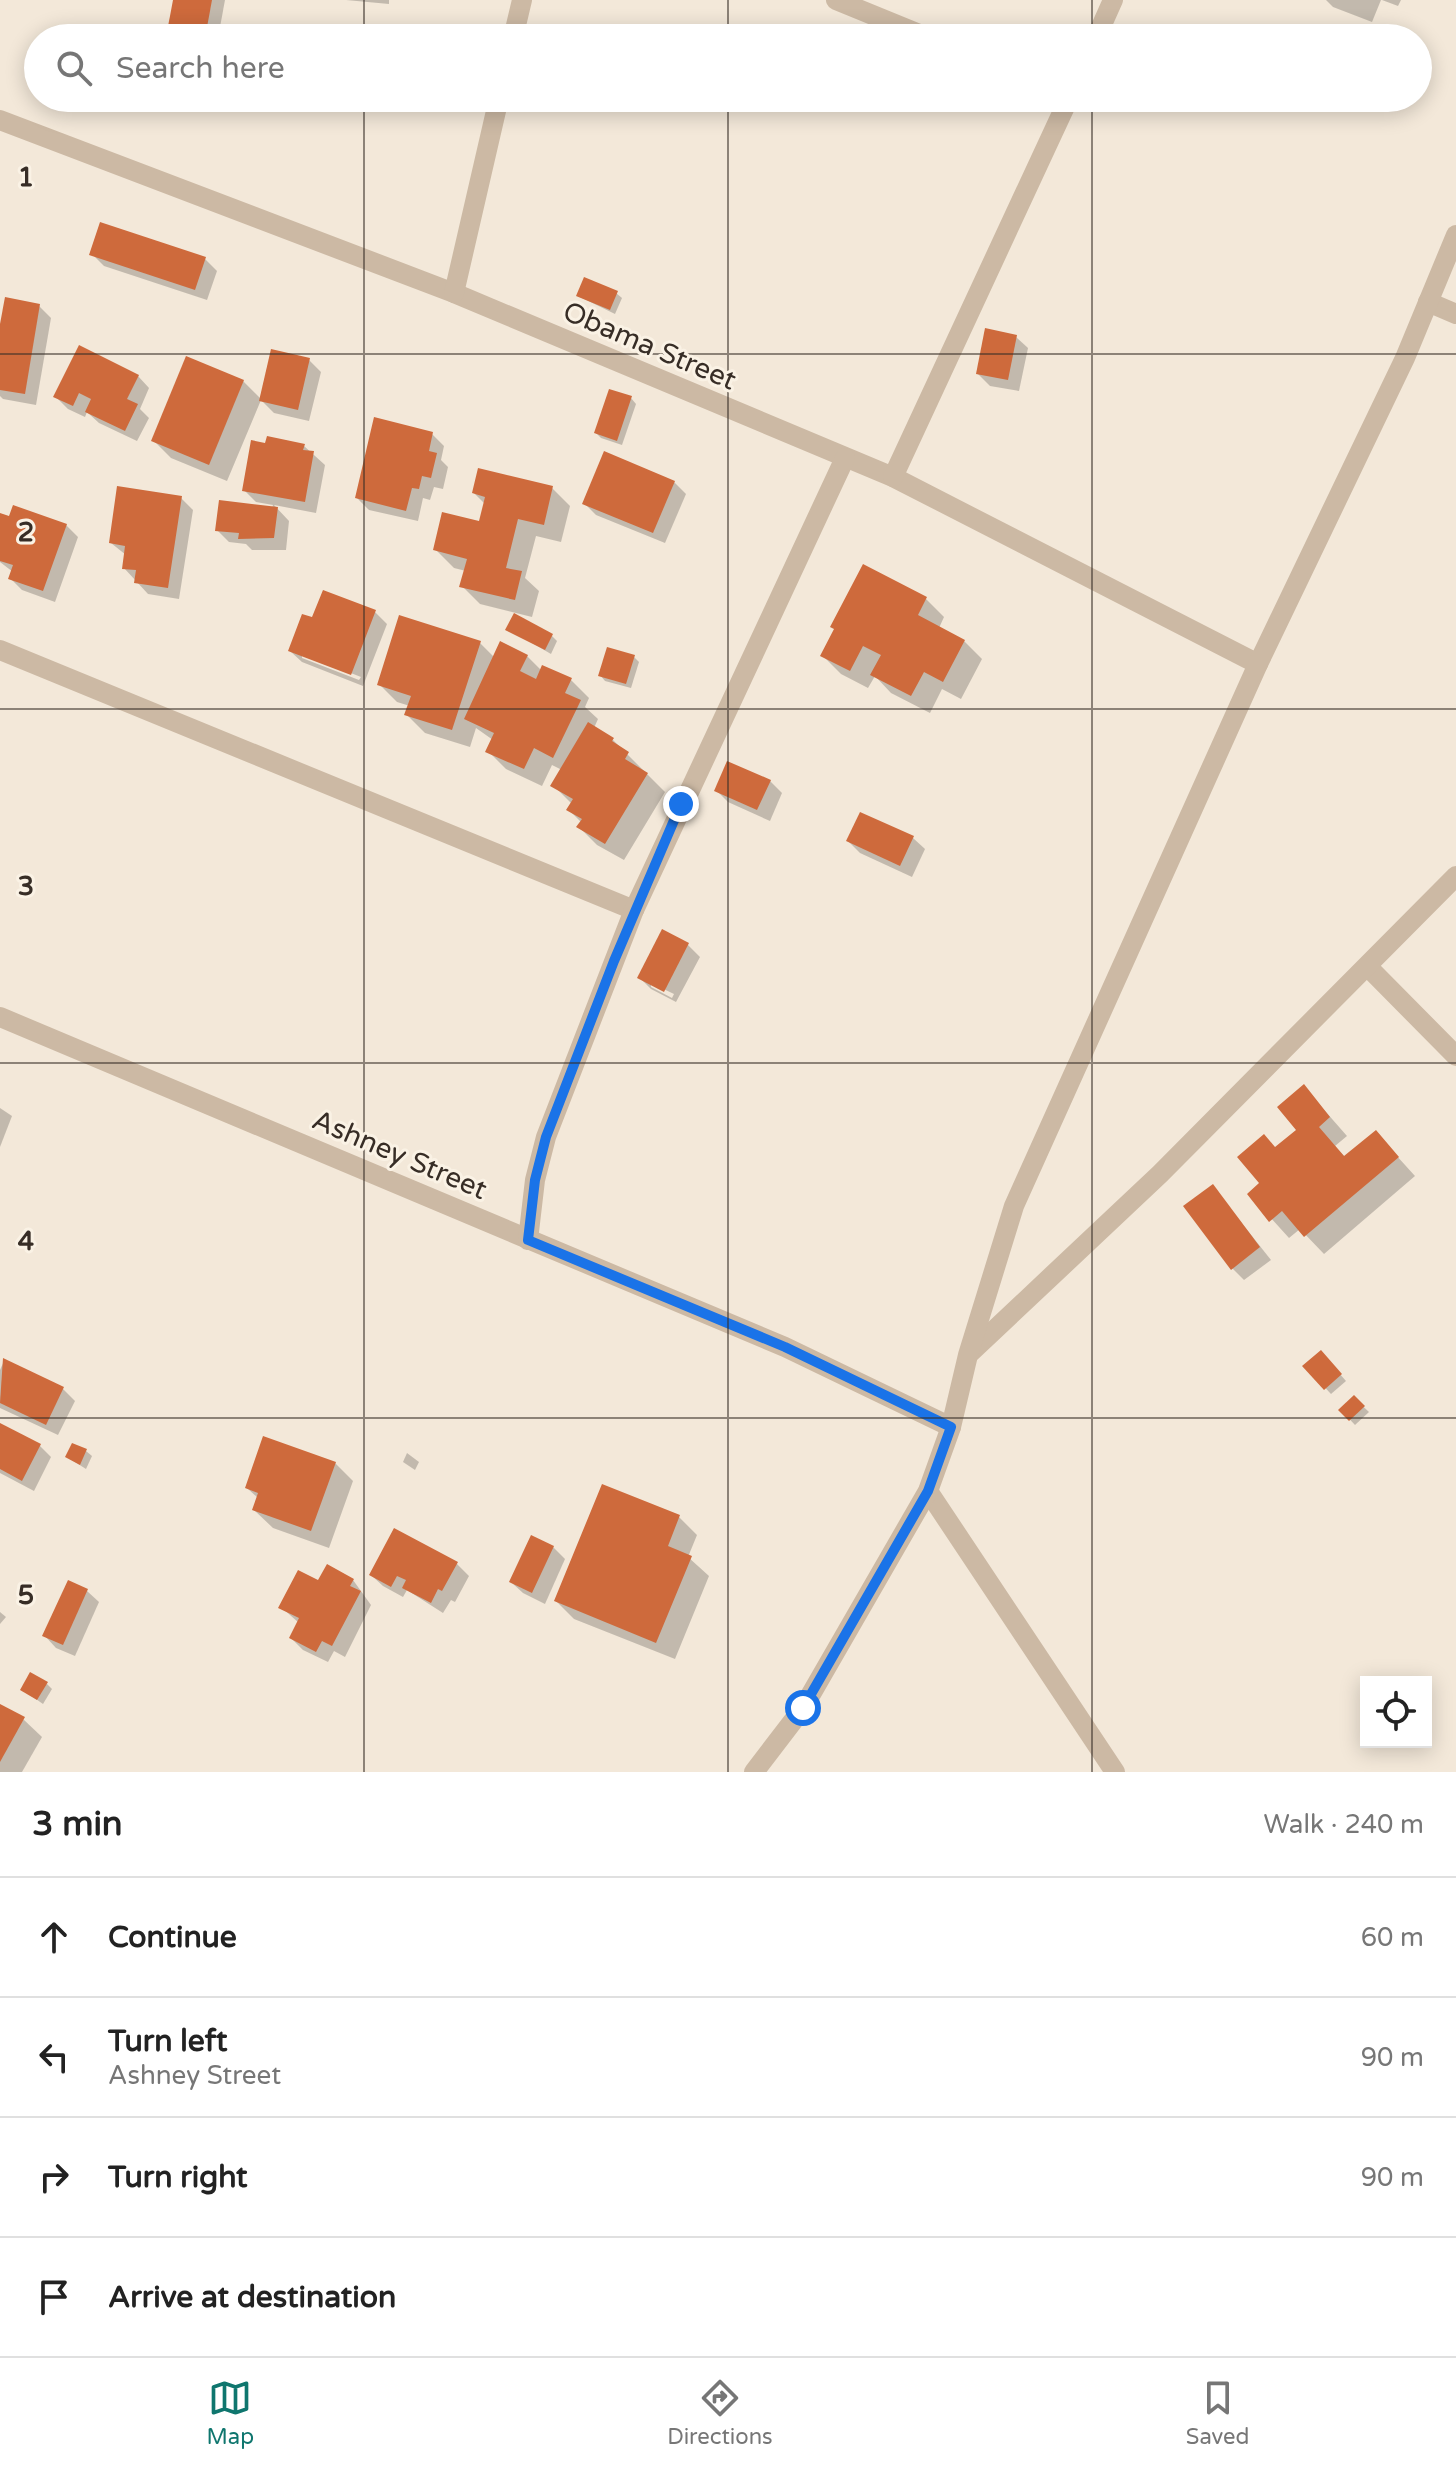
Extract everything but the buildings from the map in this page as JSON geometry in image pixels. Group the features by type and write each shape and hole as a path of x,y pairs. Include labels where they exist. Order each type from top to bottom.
{"street":[{"path":"516,24 522,0"},
{"path":"836,0 895,24"},
{"path":"1102,24 1113,0"},
{"path":"454,293 496,112"},
{"path":"893,477 1062,112"},
{"name":"Obama Street","path":"0,120 454,293 893,477 1258,664"},
{"path":"754,1772 803,1708 928,1491 951,1427 968,1355 1014,1206 1258,664 1405,358 1456,235"},
{"path":"1428,302 1456,314"},
{"path":"528,1240 535,1180 546,1137 634,910 845,458"},
{"path":"0,650 634,910"},
{"path":"968,1355 1160,1174 1456,876"},
{"path":"1368,967 1456,1056"},
{"name":"Ashney Street","path":"0,1017 785,1347 951,1427"},
{"path":"928,1491 1115,1772"}],"route":[{"path":"681,804 634,910 546,1137 535,1180 528,1240 785,1347 951,1427 928,1491 803,1708"}]}
